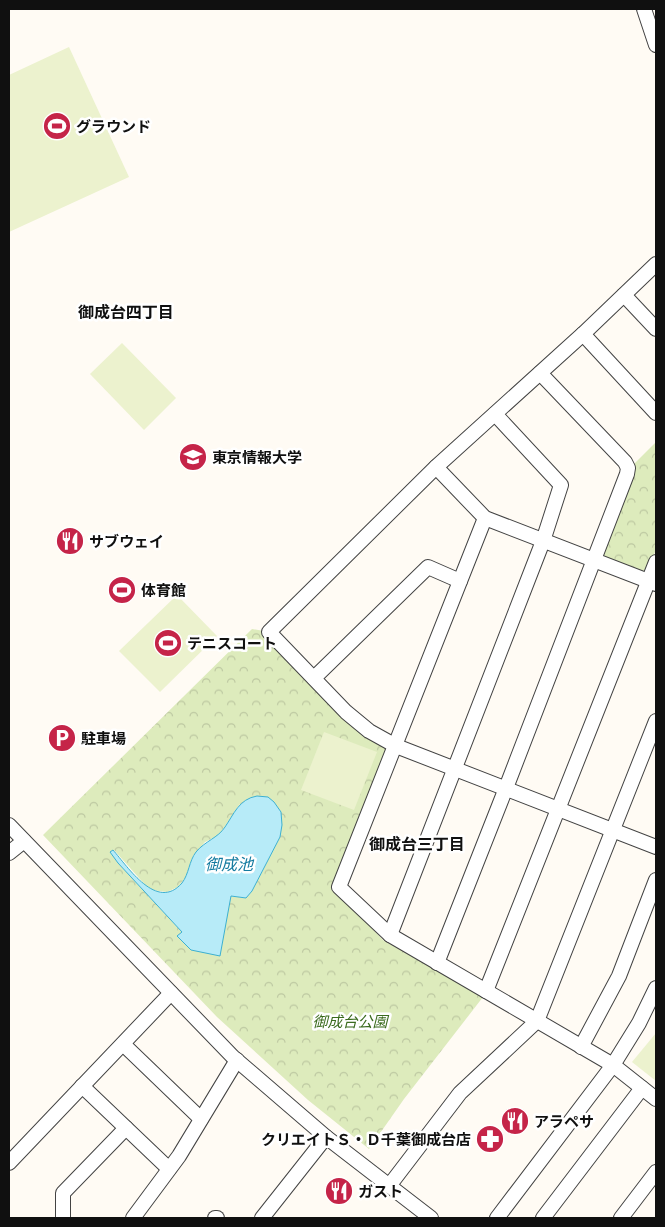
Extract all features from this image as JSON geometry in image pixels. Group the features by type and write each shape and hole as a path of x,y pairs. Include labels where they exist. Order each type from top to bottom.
{"street":[{"path":"644,9 656,45"},
{"path":"656,264 583,334 436,468 269,632 346,712 370,731 396,746 656,846"},
{"path":"624,295 656,329"},
{"path":"583,334 656,413"},
{"path":"437,963 627,474 628,468 625,462 540,373"},
{"path":"390,935 544,541 561,485 495,414"},
{"path":"436,468 485,518 652,583"},
{"path":"485,518 339,887 390,935 613,1065 656,1099"},
{"path":"486,991 558,809 652,583 656,562"},
{"path":"314,678 428,567 460,581"},
{"path":"389,1186 460,1093 537,1021 656,721"},
{"path":"9,825 237,1060 326,1137 431,1218"},
{"path":"9,853 24,841"},
{"path":"581,1046 619,976 656,880"},
{"path":"497,1218 613,1065 639,1023 656,988"},
{"path":"9,1163 171,993"},
{"path":"123,1044 201,1119"},
{"path":"133,1218 169,1169 237,1060"},
{"path":"82,1086 169,1169"},
{"path":"544,1218 642,1088"},
{"path":"63,1218 62,1193 126,1128"},
{"path":"262,1218 326,1137"},
{"path":"620,1218 656,1172"}],"green space":[{"name":"グラウンド","path":"69,47 129,177 9,232 9,75"},
{"path":"122,343 176,398 144,430 90,374"},
{"path":"656,442 656,549 649,569 642,571 603,556 601,550 633,465"},
{"name":"テニスコート","path":"177,595 217,636 160,692 119,651"},
{"name":"御成台公園","path":"252,629 264,631 384,745 386,753 333,887 383,940 483,997 404,1099 369,1149 308,1100 217,1017 43,835","holes":["274,802 281,812 280,837 252,891 246,898 231,896 177,937 182,932 118,863 111,852 114,850 151,890 167,892 178,887 186,877 193,856 205,842 219,835 240,804"]},
{"path":"324,732 377,752 354,810 301,790"},
{"path":"656,1033 656,1081 632,1062"}],"water":[{"name":"御成池","path":"257,796 268,797 281,812 282,825 280,837 252,891 246,898 231,896 220,956 191,950 177,936 182,932 110,852 113,850 135,876 153,890 172,891 182,883 196,852 222,831 241,804"}],"place":[{"name":"グラウンド","path":"57,126"},
{"name":"東京情報大学","path":"193,457"},
{"name":"サブウェイ","path":"70,541"},
{"name":"体育館","path":"122,590"},
{"name":"テニスコート","path":"168,643"},
{"name":"駐車場","path":"62,738"},
{"name":"アラペサ","path":"515,1121"},
{"name":"クリエイトＳ・Ｄ千葉御成台店","path":"490,1139"},
{"name":"ガスト","path":"339,1191"}],"district":[{"name":"御成台四丁目","path":"126,312"},
{"name":"御成台三丁目","path":"417,844"}]}
